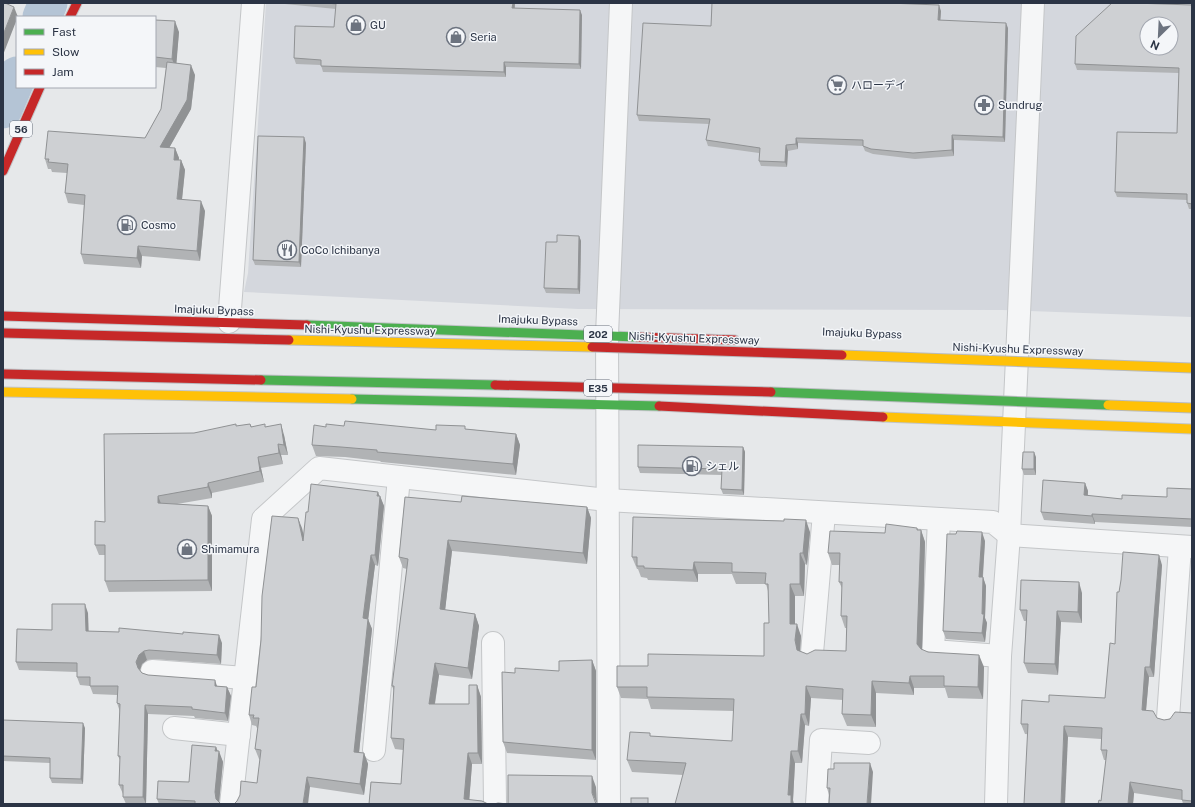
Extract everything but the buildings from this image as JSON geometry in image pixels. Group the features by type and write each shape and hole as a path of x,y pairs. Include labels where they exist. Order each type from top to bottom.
{"main road":[{"path":"70,16 77,3"},
{"name":"56","path":"3,172 40,88"},
{"name":"Imajuku Bypass","path":"3,316 229,322 745,340"},
{"name":"Nishi-Kyushu Expressway","path":"3,333 710,350 1192,368"},
{"name":"E35","path":"3,374 709,390 1192,408"},
{"path":"3,392 606,404 1014,423 1192,429"}],"street":[{"path":"229,322 253,3"},
{"path":"608,804 607,335 621,3"},
{"path":"996,804 1000,656 1009,534 1033,3"},
{"path":"231,804 263,519 319,468 607,500 993,522 1009,534 1186,547 1168,718"},
{"path":"374,750 399,477"},
{"path":"812,653 824,513"},
{"path":"939,519 933,651 1000,656"},
{"path":"493,643 495,804"},
{"path":"152,671 246,678"},
{"path":"174,728 239,735"},
{"path":"817,804 821,740 869,743"}],"shaded area":[{"path":"266,3 1192,3 1192,317 1002,310 578,309 244,292 248,273"}],"waterway":[{"path":"42,16 48,3"},
{"path":"3,109 16,78"}],"traffic: fast":[{"path":"307,325 637,337"},
{"path":"261,380 495,385"},
{"path":"771,392 1108,405"},
{"path":"352,399 659,406"}],"traffic: slow":[{"path":"289,340 592,347"},
{"path":"842,355 1192,368"},
{"path":"3,392 352,399"},
{"path":"1108,405 1192,408"},
{"path":"883,417 1192,429"}],"traffic: jam":[{"path":"70,16 77,3"},
{"path":"3,171 40,88"},
{"path":"3,316 307,325"},
{"path":"3,333 289,340"},
{"path":"637,337 735,340"},
{"path":"592,347 842,355"},
{"path":"3,374 261,380"},
{"path":"495,385 771,392"},
{"path":"659,406 883,417"}],"place":[{"name":"GU","path":"356,25"},
{"name":"Seria","path":"456,37"},
{"name":"ハローデイ","path":"837,85"},
{"name":"Sundrug","path":"984,105"},
{"name":"Cosmo","path":"127,225"},
{"name":"CoCo Ichibanya","path":"287,250"},
{"name":"シェル","path":"692,466"},
{"name":"Shimamura","path":"187,549"}]}
